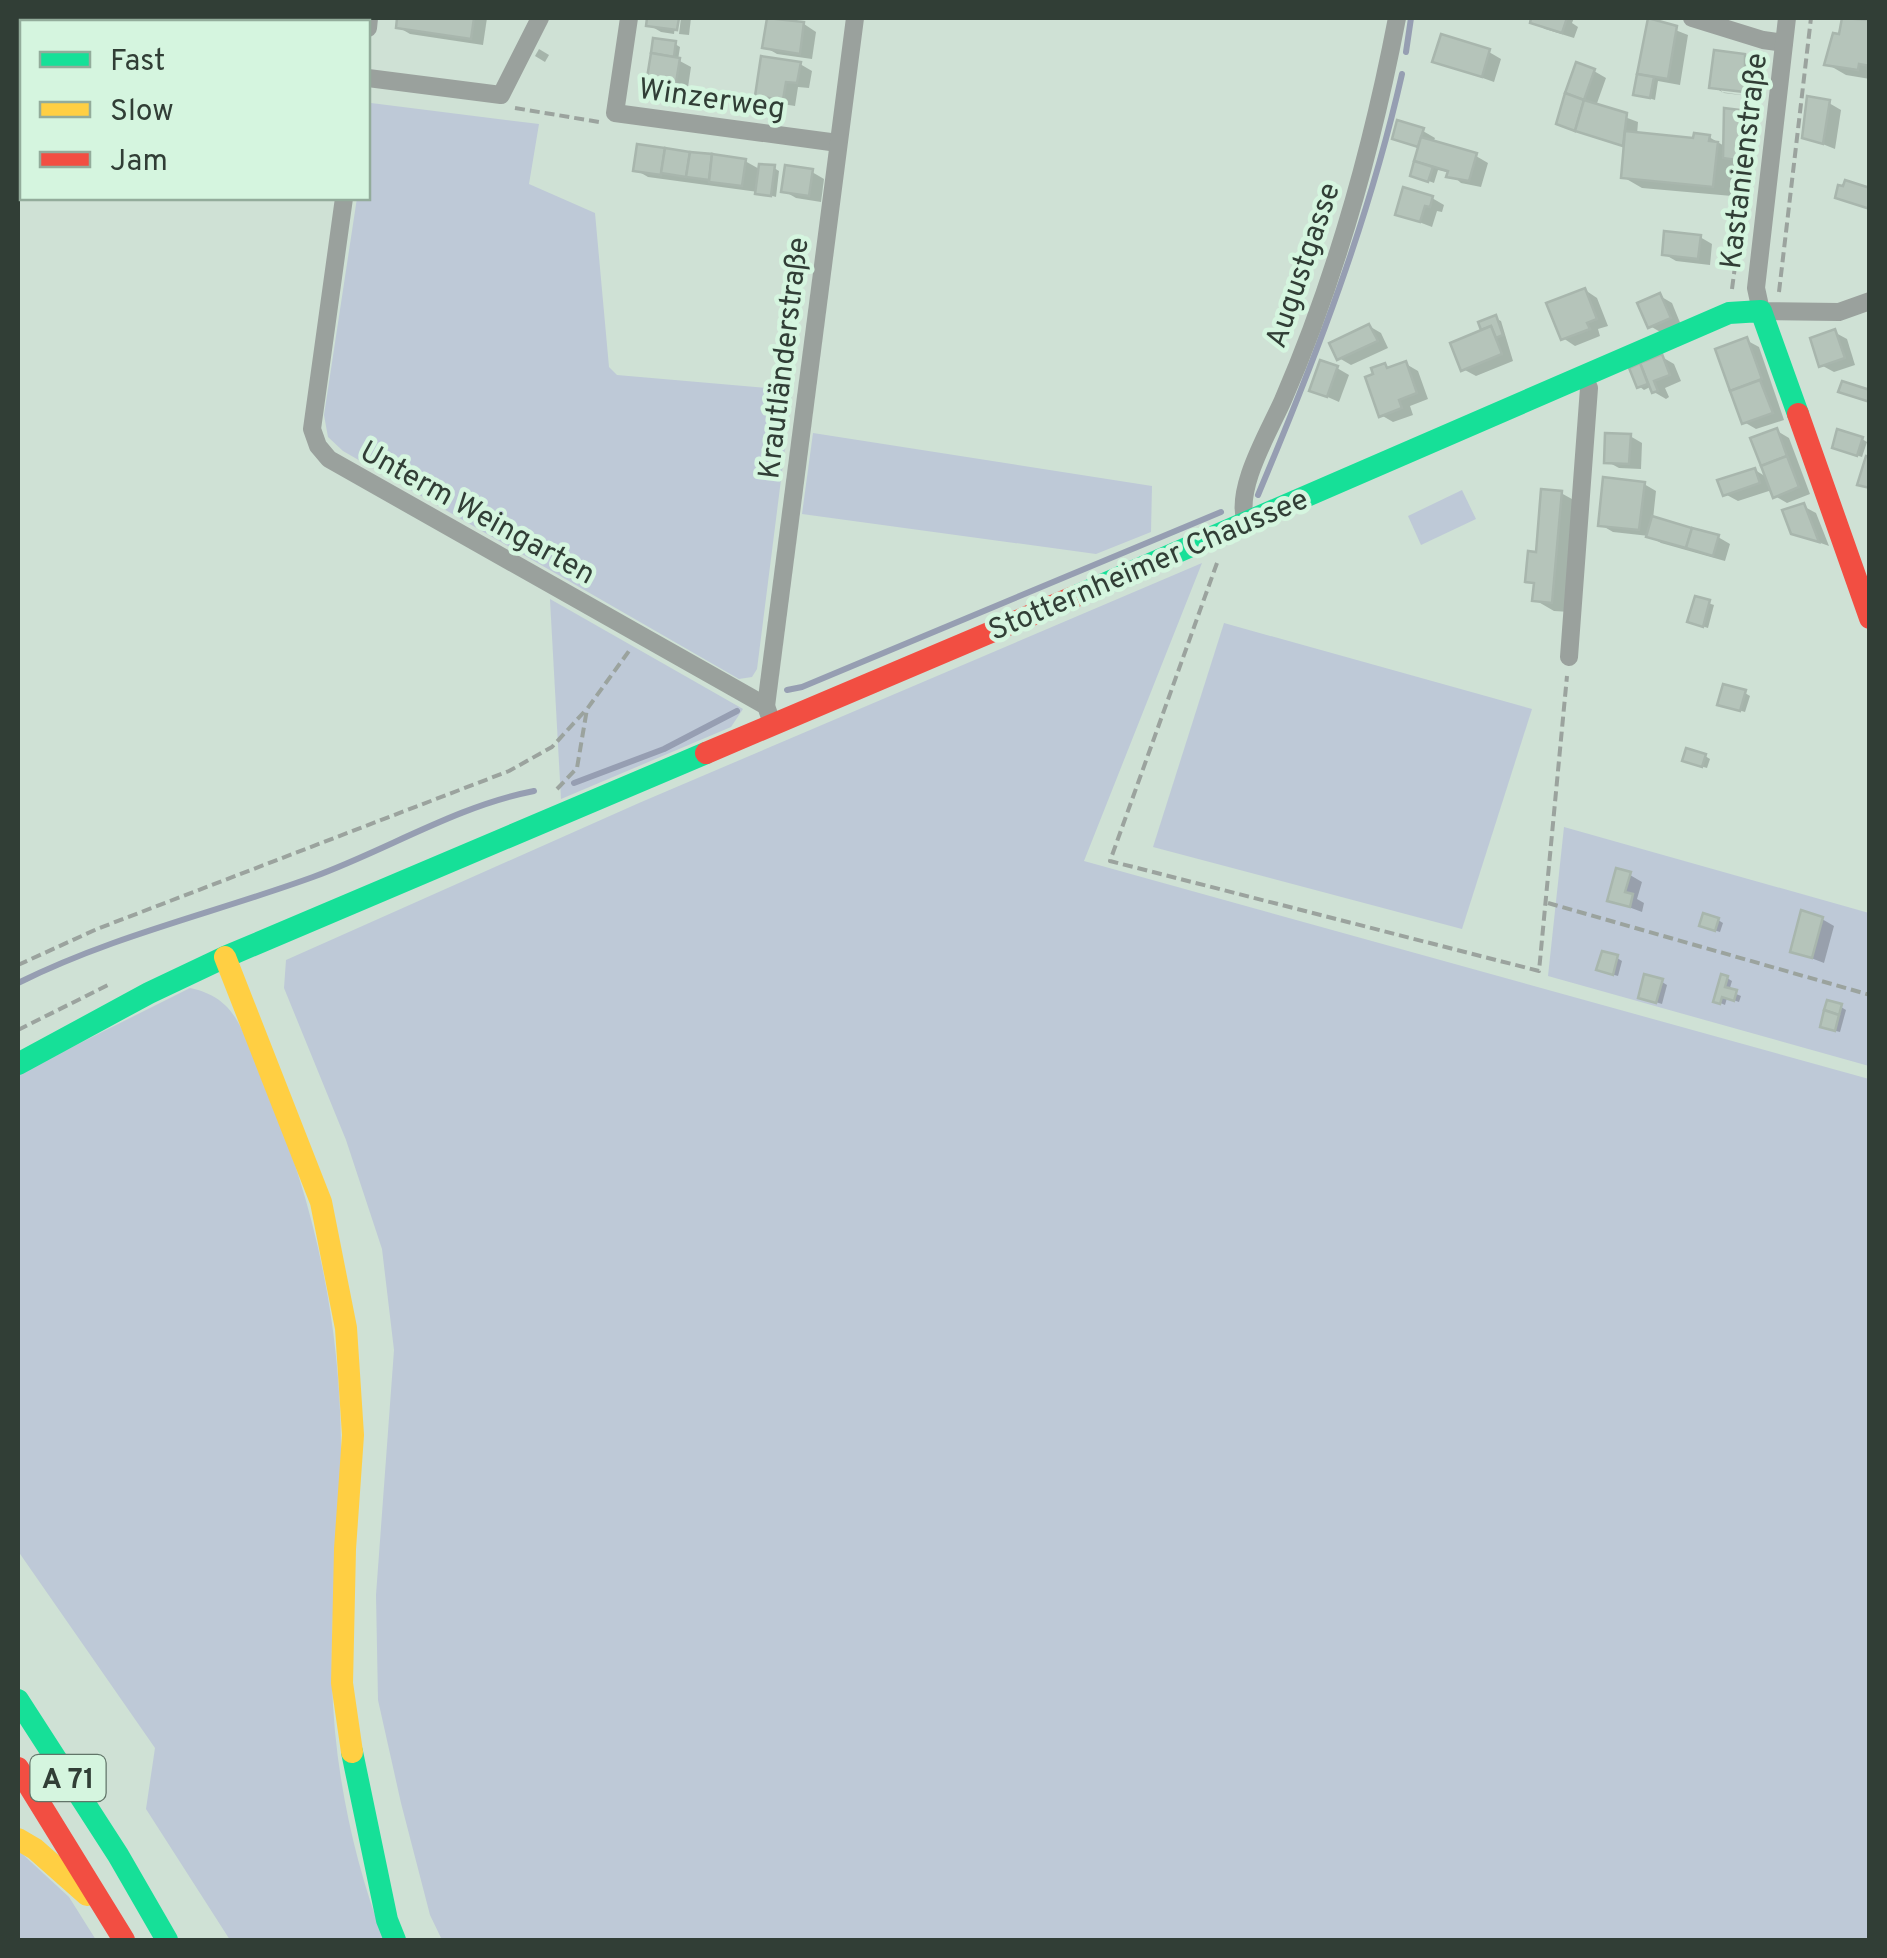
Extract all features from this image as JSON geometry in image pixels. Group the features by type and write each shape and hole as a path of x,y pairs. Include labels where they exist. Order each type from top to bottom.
{"main road":[{"name":"Stotternheimer Chaussee","path":"18,1064 150,992 225,957 712,750 769,715 1218,536 1729,313 1770,311"},
{"path":"1770,311 1870,618"},
{"path":"225,957 321,1202 346,1328 353,1435 342,1683 358,1789 387,1920 395,1940"},
{"name":"A 71","path":"18,1700 118,1855 167,1940"},
{"name":"A 71","path":"18,1768 124,1940"},
{"path":"18,1839 110,1914"},
{"path":"118,1855 189,1940"}],"street":[{"path":"370,78 500,95 540,18"},
{"name":"Winzerweg","path":"629,18 615,113 838,143"},
{"name":"Krautländerstraße","path":"769,715 855,18"},
{"name":"Augustgasse","path":"1246,522 1242,512 1245,488 1291,381 1350,218 1377,118 1397,18"},
{"path":"1692,18 1784,43"},
{"name":"Kastanienstraße","path":"1770,311 1756,288 1787,18"},
{"name":"Unterm Weingarten","path":"344,200 312,429 328,459 641,636 769,715"},
{"path":"1770,311 1839,312 1870,300"},
{"path":"1568,656 1589,388 1584,377"}],"path":[{"path":"1770,311 1782,256 1810,18"},
{"path":"500,95 510,107 604,123 615,113"},
{"path":"1729,313 1747,177"},
{"path":"1218,536 1217,562 1110,861 1539,970 1568,656"},
{"path":"18,965 97,928 509,771 552,747 641,636"},
{"path":"548,799 577,768 587,708"},
{"path":"1548,904 1870,995"},
{"path":"18,1030 125,978"}],"shaded area":[{"path":"371,103 539,124 529,184 595,213 609,367 617,375 780,389 793,385 757,669 752,677 739,679 343,451 328,437 324,415 357,200 370,200"},
{"path":"813,433 1152,486 1151,532 1096,554 802,514"},
{"path":"1462,490 1476,519 1421,545 1408,516"},
{"path":"1202,563 1084,861 1869,1079 1869,1940 442,1940 430,1915 378,1700 376,1595 394,1350 382,1249 346,1140 284,988 286,960 639,803"},
{"path":"550,599 743,709 731,727 561,799"},
{"path":"1224,623 1532,709 1462,929 1153,847"},
{"path":"1564,827 1869,913 1869,1066 1548,976"},
{"path":"190,988 219,1000 244,1033 295,1166 320,1257 339,1397 341,1475 332,1651 337,1747 354,1845 384,1940 230,1940 146,1809 155,1748 18,1551 18,1074"},
{"path":"18,1850 69,1897 96,1940 21,1940"}],"building":[{"path":"397,18 474,18 471,39 396,28"},
{"path":"647,18 679,18 677,30 646,26"},
{"path":"767,18 804,22 800,54 762,48"},
{"path":"1531,18 1567,18 1562,33 1530,23"},
{"path":"1648,18 1677,26 1668,79 1637,74"},
{"path":"1842,18 1870,20 1870,66 1859,64 1858,70 1824,65 1833,33 1839,34"},
{"path":"1441,34 1490,49 1482,77 1432,62"},
{"path":"653,38 676,41 674,57 651,53"},
{"path":"1714,50 1745,54 1745,92 1709,88"},
{"path":"651,53 680,58 675,89 646,84"},
{"path":"761,56 801,62 797,83 786,82 783,100 755,96"},
{"path":"1576,62 1595,69 1584,100 1565,93"},
{"path":"1637,74 1654,77 1650,98 1633,95"},
{"path":"1565,93 1584,100 1575,131 1556,124"},
{"path":"1807,96 1830,100 1823,144 1802,138"},
{"path":"1584,100 1627,113 1623,146 1575,131"},
{"path":"1724,108 1749,111 1743,161 1723,158"},
{"path":"1397,120 1424,128 1418,147 1392,139"},
{"path":"1625,131 1693,138 1694,133 1710,135 1709,141 1718,142 1713,187 1621,178"},
{"path":"1421,137 1477,153 1469,181 1446,177 1448,171 1414,161"},
{"path":"637,144 665,148 661,175 633,171"},
{"path":"665,148 690,152 686,177 661,173"},
{"path":"690,152 712,154 709,180 686,177"},
{"path":"712,154 746,159 742,186 709,182"},
{"path":"1414,161 1433,167 1428,182 1410,176"},
{"path":"759,164 775,165 771,196 755,194"},
{"path":"785,165 813,169 809,196 781,192"},
{"path":"1845,180 1870,188 1870,209 1835,198 1838,185 1843,186"},
{"path":"1403,187 1433,196 1420,222 1395,215"},
{"path":"1664,231 1701,235 1698,259 1662,255"},
{"path":"1585,288 1597,319 1587,323 1590,329 1561,340 1546,303"},
{"path":"1660,293 1671,318 1648,328 1637,303"},
{"path":"1496,315 1503,335 1496,338 1491,326 1481,330 1478,322"},
{"path":"1369,324 1378,341 1337,360 1329,343"},
{"path":"1491,326 1502,354 1461,371 1450,343"},
{"path":"1835,329 1845,358 1819,367 1810,338"},
{"path":"1747,337 1762,379 1730,391 1715,349"},
{"path":"1662,354 1670,375 1654,381 1658,391 1652,393 1640,363"},
{"path":"1320,360 1338,366 1327,397 1309,391"},
{"path":"1406,361 1417,393 1399,400 1402,408 1379,417 1365,377 1373,374 1371,368 1385,363 1387,368"},
{"path":"1640,363 1648,384 1637,388 1629,368"},
{"path":"1760,380 1773,413 1742,424 1730,391"},
{"path":"1842,381 1870,390 1870,402 1838,392"},
{"path":"1777,428 1787,456 1761,466 1750,438"},
{"path":"1837,429 1863,437 1857,456 1832,448"},
{"path":"1605,433 1631,434 1629,464 1604,463"},
{"path":"1787,456 1799,487 1773,498 1761,466"},
{"path":"1866,456 1870,457 1870,488 1857,485"},
{"path":"1755,468 1760,483 1723,496 1717,480"},
{"path":"1603,477 1645,482 1639,530 1598,526"},
{"path":"1541,489 1562,491 1552,603 1532,601 1534,583 1525,582 1528,551 1536,552"},
{"path":"1804,503 1819,542 1791,534 1782,510"},
{"path":"1652,516 1692,528 1686,548 1646,537"},
{"path":"1692,528 1719,535 1713,556 1686,548"},
{"path":"1695,596 1710,600 1703,627 1687,622"},
{"path":"1723,684 1746,690 1740,711 1717,705"},
{"path":"1686,748 1706,754 1702,767 1682,761"},
{"path":"1616,868 1631,872 1625,892 1633,894 1630,907 1607,901"},
{"path":"1801,910 1823,917 1812,958 1790,952"},
{"path":"1703,913 1719,918 1715,931 1699,926"},
{"path":"1602,951 1618,955 1613,975 1596,970"},
{"path":"1644,974 1663,979 1656,1003 1638,998"},
{"path":"1721,974 1728,976 1725,987 1737,990 1734,1001 1722,997 1720,1004 1713,1002"},
{"path":"1827,1000 1842,1004 1839,1015 1824,1010"},
{"path":"1824,1010 1839,1015 1835,1031 1820,1027"}],"waterway":[{"path":"1406,52 1411,18"},
{"path":"1258,495 1339,288 1374,182 1402,74"},
{"path":"787,690 1221,512"},
{"path":"574,783 664,749 737,711"},
{"path":"18,983 127,938 313,877 477,807 534,791"}],"traffic: fast":[{"path":"1076,596 1729,313 1761,311 1798,414"},
{"path":"18,1064 225,957 706,753"},
{"path":"18,1700 118,1855 167,1940"},
{"path":"352,1752 387,1920 395,1940"}],"traffic: slow":[{"path":"225,957 321,1202 346,1328 353,1435 342,1683 352,1752"},
{"path":"18,1839 87,1895"}],"traffic: jam":[{"path":"1798,414 1870,618"},
{"path":"706,753 1076,596"},
{"path":"18,1768 124,1940"}]}
